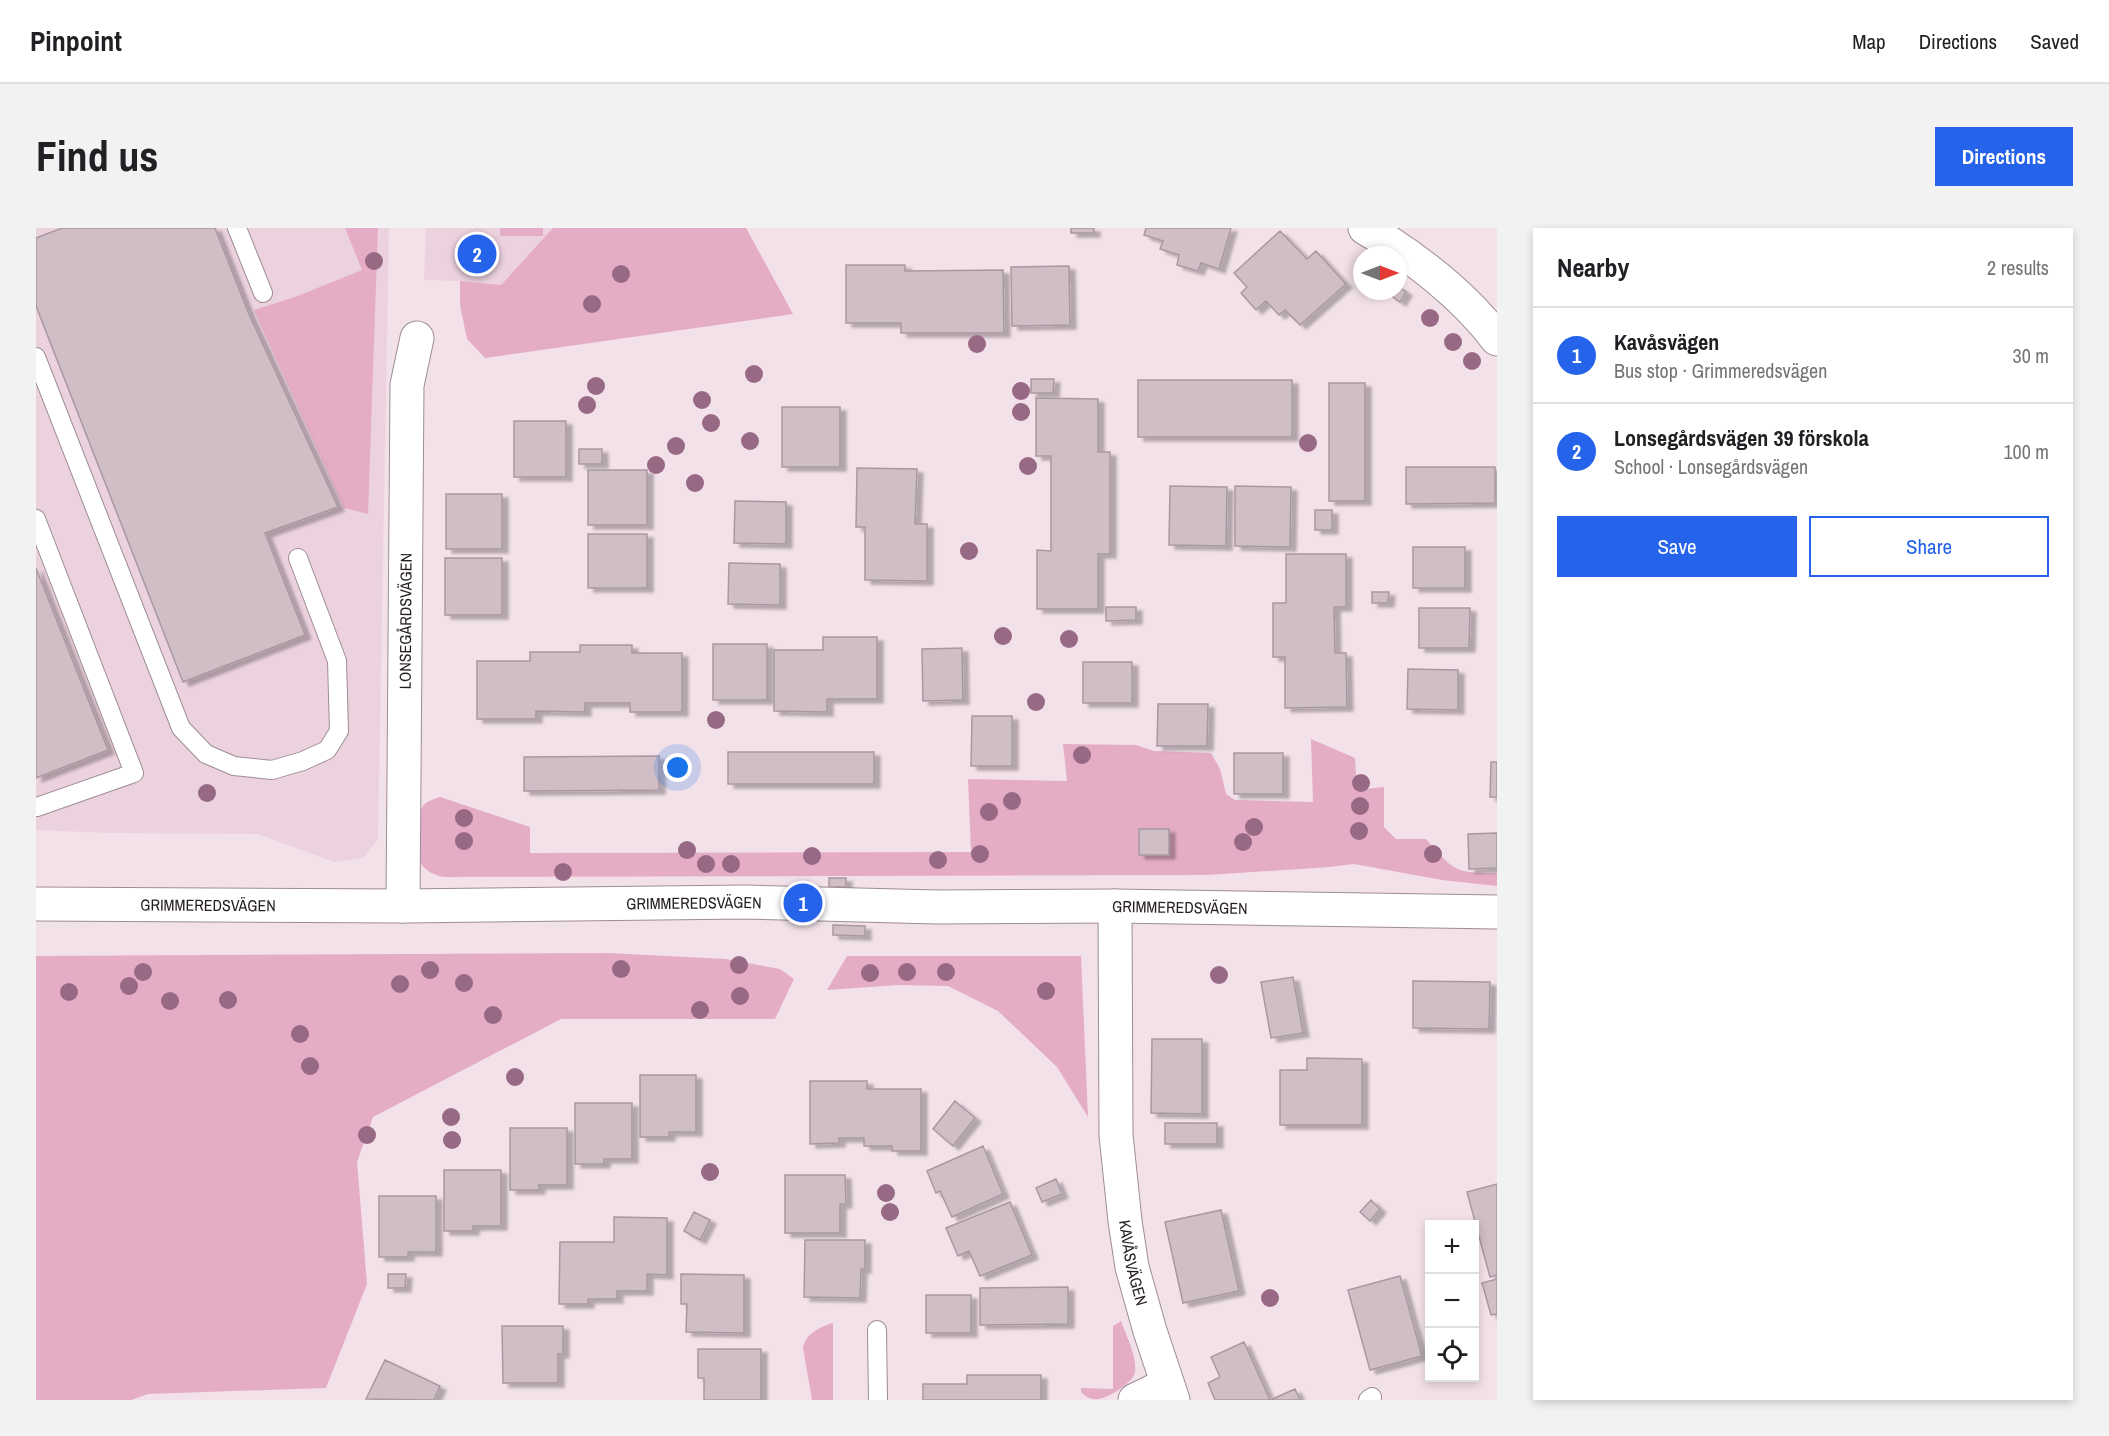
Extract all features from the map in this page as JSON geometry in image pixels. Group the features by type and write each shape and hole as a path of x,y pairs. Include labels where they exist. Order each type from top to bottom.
{"street":[{"path":"1365,228 1390,243 1443,282 1497,339"},
{"name":"LONSEGÅRDSVÄGEN","path":"403,906 407,386 417,338"},
{"name":"GRIMMEREDSVÄGEN","path":"36,904 403,906 745,902 937,907 1115,906 1497,912"},
{"name":"KAVÅSVÄGEN","path":"1115,906 1114,1057 1118,1162 1132,1267 1169,1393"},
{"path":"1135,1400 1169,1393"}],"lane":[{"path":"237,228 263,293"},
{"path":"36,357 181,728 206,754 234,766 272,770 303,761 327,750 339,731 337,661 298,558"},
{"path":"36,519 134,774 37,807"},
{"path":"877,1330 878,1400"}],"shaded area":[{"path":"36,228 389,228 378,839 363,858 334,862 258,834 36,830"},
{"path":"345,228 378,228 368,514 344,508 254,310 295,297 362,270"},
{"path":"426,228 553,228 501,285 424,280"},
{"path":"500,228 543,228 543,236 500,236"},
{"path":"553,228 746,228 793,314 485,358 467,339 460,305 460,281 501,285"},
{"path":"1311,739 1355,758 1357,790 1384,787 1384,827 1396,839 1426,839 1449,864 1456,868 1463,871 1497,873 1497,886 1442,880 1354,864 1207,875 443,877 424,868 418,857 418,825 421,810 426,803 440,797 530,827 530,853 971,852 968,779 1067,781 1063,744 1136,745 1154,751 1211,753 1220,769 1226,794 1235,800 1313,802"},
{"path":"607,953 726,959 780,969 794,979 775,1019 561,1019 373,1117 357,1162 367,1284 326,1388 148,1394 131,1400 36,1400 36,956"},
{"path":"847,956 1081,956 1088,1117 1057,1067 998,1011 948,986 898,985 827,990"},
{"path":"1121,1321 1131,1346 1135,1366 1134,1376 1126,1385 1108,1396 1098,1399 1089,1398 1081,1392 1081,1388 1113,1389 1113,1326"},
{"path":"833,1323 833,1400 812,1400 803,1348 810,1335"}],"building":[{"path":"62,228 215,228 248,312 338,507 265,533 305,635 183,682 36,306 36,238"},
{"path":"1071,228 1094,228 1094,233 1071,233"},
{"path":"1146,228 1231,228 1219,269 1201,263 1198,271 1177,265 1179,255 1160,249 1163,241 1144,235"},
{"path":"1280,231 1307,259 1316,251 1346,284 1300,325 1285,310 1279,315 1266,301 1256,310 1241,293 1247,287 1234,273"},
{"path":"846,265 905,265 905,271 1003,270 1004,333 901,333 901,323 846,323"},
{"path":"1069,266 1070,325 1012,326 1011,267"},
{"path":"1031,379 1054,379 1053,393 1031,393"},
{"path":"1138,380 1292,380 1292,437 1138,437"},
{"path":"1329,383 1365,383 1365,501 1329,501"},
{"path":"1036,398 1098,399 1098,452 1110,452 1110,554 1098,554 1098,609 1037,609 1037,550 1051,551 1051,456 1036,456"},
{"path":"782,407 840,407 840,467 782,467"},
{"path":"514,421 566,421 566,477 514,477"},
{"path":"579,449 602,449 602,464 579,464"},
{"path":"1406,467 1495,467 1495,503 1406,504"},
{"path":"857,468 917,469 915,524 927,524 927,581 865,580 865,527 856,527"},
{"path":"588,470 647,470 647,525 588,525"},
{"path":"1170,486 1227,487 1226,546 1169,545"},
{"path":"1235,486 1291,487 1290,547 1235,546"},
{"path":"446,494 502,494 502,549 446,549"},
{"path":"735,501 786,502 786,544 734,543"},
{"path":"1315,510 1332,510 1332,530 1315,530"},
{"path":"588,534 647,534 647,588 588,588"},
{"path":"1413,547 1465,547 1465,588 1413,588"},
{"path":"1286,554 1346,554 1346,607 1334,607 1335,653 1346,653 1347,707 1285,708 1285,657 1273,657 1273,603 1286,603"},
{"path":"445,558 502,558 502,615 445,615"},
{"path":"729,563 780,564 780,605 728,604"},
{"path":"36,568 108,750 36,778"},
{"path":"1372,592 1389,592 1388,603 1372,603"},
{"path":"1106,607 1136,607 1136,620 1106,621"},
{"path":"1419,608 1470,608 1469,648 1419,648"},
{"path":"823,637 877,637 877,699 827,699 827,712 774,711 774,650 823,650"},
{"path":"713,644 767,644 767,700 713,700"},
{"path":"580,645 632,645 632,653 682,653 682,712 630,712 630,703 585,703 585,712 536,711 536,719 477,719 477,661 530,661 530,652 580,652"},
{"path":"962,648 963,700 923,701 922,649"},
{"path":"1083,662 1132,662 1132,703 1083,703"},
{"path":"1408,669 1458,670 1458,710 1407,709"},
{"path":"1158,704 1208,704 1207,746 1157,746"},
{"path":"972,716 1012,716 1012,766 971,766"},
{"path":"728,752 874,752 874,784 728,784"},
{"path":"1234,753 1283,753 1283,794 1234,794"},
{"path":"659,756 659,790 524,791 524,757"},
{"path":"1491,762 1497,762 1497,797 1490,797"},
{"path":"1139,829 1169,829 1169,855 1139,855"},
{"path":"1497,833 1497,868 1469,869 1468,834"},
{"path":"829,878 846,878 846,887 829,887"},
{"path":"833,925 865,926 865,936 833,935"},
{"path":"1293,977 1303,1033 1271,1038 1261,982"},
{"path":"1413,981 1490,982 1489,1029 1413,1028"},
{"path":"1152,1039 1202,1039 1202,1114 1151,1113"},
{"path":"1307,1058 1362,1059 1362,1125 1280,1125 1280,1070 1307,1070"},
{"path":"640,1075 696,1075 696,1132 669,1132 669,1137 640,1137"},
{"path":"810,1081 867,1081 867,1089 921,1089 921,1151 892,1151 892,1146 864,1146 864,1138 839,1138 839,1143 810,1144"},
{"path":"955,1101 975,1118 953,1146 933,1129"},
{"path":"575,1103 632,1103 632,1159 604,1159 604,1164 575,1164"},
{"path":"1165,1123 1217,1123 1217,1144 1165,1144"},
{"path":"510,1128 567,1128 567,1185 539,1185 539,1190 510,1190"},
{"path":"983,1146 1003,1194 952,1217 940,1191 936,1193 927,1171"},
{"path":"444,1170 501,1170 501,1226 473,1226 473,1231 444,1231"},
{"path":"785,1175 845,1175 846,1204 840,1204 840,1233 785,1233"},
{"path":"1056,1179 1062,1194 1042,1202 1036,1188"},
{"path":"1497,1184 1497,1275 1490,1277 1479,1236 1479,1220 1475,1220 1467,1192"},
{"path":"379,1196 436,1196 436,1252 408,1252 408,1257 379,1257"},
{"path":"1371,1200 1380,1209 1370,1221 1360,1212"},
{"path":"1010,1202 1032,1255 980,1276 969,1251 958,1256 946,1228"},
{"path":"1221,1210 1239,1291 1183,1303 1165,1222"},
{"path":"694,1212 710,1220 700,1240 684,1231"},
{"path":"614,1217 667,1218 667,1275 647,1274 647,1291 617,1291 617,1299 588,1299 588,1304 559,1304 560,1242 614,1242"},
{"path":"805,1240 865,1240 865,1269 861,1269 860,1298 804,1297"},
{"path":"388,1274 406,1274 405,1288 388,1288"},
{"path":"681,1274 744,1275 744,1333 686,1332 687,1304 681,1304"},
{"path":"1400,1276 1422,1356 1370,1370 1348,1290"},
{"path":"1497,1279 1497,1314 1491,1315 1482,1283"},
{"path":"1068,1287 1068,1324 980,1325 980,1288"},
{"path":"926,1295 971,1295 971,1333 926,1333"},
{"path":"502,1326 563,1326 563,1354 558,1354 558,1383 503,1383"},
{"path":"1244,1342 1270,1400 1215,1400 1208,1383 1220,1377 1211,1357"},
{"path":"698,1349 761,1349 761,1400 704,1400 704,1378 698,1378"},
{"path":"385,1360 440,1386 434,1400 366,1399"},
{"path":"967,1375 1041,1375 1041,1400 923,1400 923,1384 967,1384"},
{"path":"1295,1389 1300,1400 1270,1400"}],"place":[{"name":"Lonsegårdsvägen 39 förskola","path":"477,254"},
{"name":"Kavåsvägen","path":"803,903"}]}
